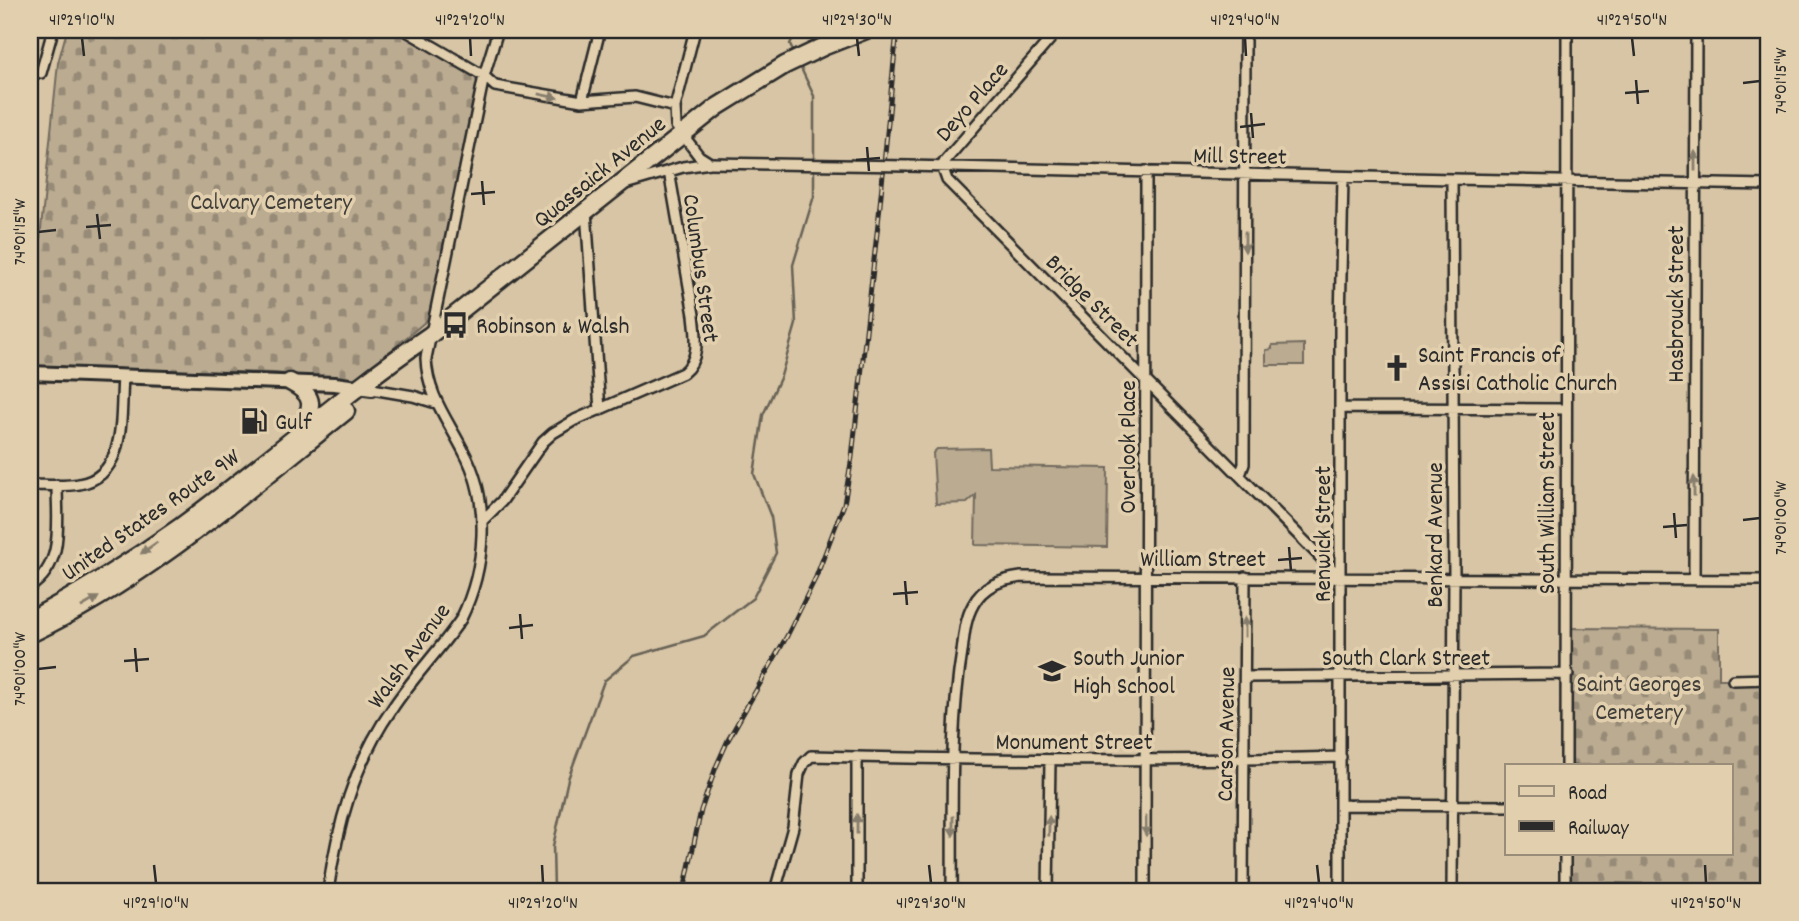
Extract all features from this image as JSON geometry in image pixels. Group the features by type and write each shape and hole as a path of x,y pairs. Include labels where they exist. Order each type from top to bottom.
{"highway":[{"name":"Quassaick Avenue","path":"366,388 411,356 430,334 717,107 804,56 866,30"},
{"path":"290,382 306,392 311,405 296,436"},
{"name":"United States Route 9W","path":"30,620 110,574 161,540 296,436 366,388"},
{"name":"United States Route 9W","path":"30,635 90,602 167,552 366,388"}],"main road":[{"path":"30,373 290,382 366,388"}],"street":[{"path":"41,73 53,30"},
{"path":"405,30 484,76 495,86 582,102 635,97 676,107"},
{"name":"Walsh Avenue","path":"328,891 342,819 362,760 392,708 461,619 474,582 482,521 478,486 473,470 430,390 426,369 430,334 484,76 498,30"},
{"path":"582,102 600,30"},
{"path":"682,133 674,120 695,30"},
{"name":"Deyo Place","path":"943,166 1058,30"},
{"path":"1240,475 1244,464 1245,30"},
{"name":"South William Street","path":"1566,764 1567,30"},
{"name":"Hasbrouck Street","path":"1693,579 1696,30"},
{"name":"Columbus Street","path":"682,133 699,156 710,163"},
{"name":"Mill Street","path":"710,163 1769,185"},
{"name":"Columbus Street","path":"614,188 669,171 710,163"},
{"name":"Bridge Street","path":"943,166 947,180 1341,578"},
{"name":"Columbus Street","path":"600,410 689,369 696,351 694,315 669,171"},
{"name":"Overlook Place","path":"1145,891 1146,172"},
{"name":"Renwick Street","path":"1340,891 1340,249 1343,177"},
{"name":"Benkard Avenue","path":"1452,180 1452,891"},
{"path":"482,521 502,501 543,442 575,420 600,410 586,211"},
{"path":"30,485 86,482 102,474 113,462 123,377"},
{"path":"366,388 436,403"},
{"path":"1340,408 1565,409"},
{"path":"30,587 43,577 54,560 57,539 57,485"},
{"name":"William Street","path":"952,891 955,711 960,661 967,620 981,593 1002,579 1245,577 1769,580"},
{"name":"Carson Avenue","path":"1243,891 1245,577"},
{"name":"South Clark Street","path":"1245,677 1568,674"},
{"path":"1733,680 1769,679"},
{"path":"858,757 858,891"},
{"name":"Monument Street","path":"775,891 793,827 799,774 808,758 1244,760 1341,757"},
{"path":"1048,891 1050,760"},
{"path":"1341,805 1505,806"},
{"path":"1565,855 1565,891"}],"green space":[{"name":"Calvary Cemetery","path":"67,30 395,30 475,75 477,82 426,321 356,380 274,373 30,367 30,336 58,63"},
{"path":"1304,344 1304,365 1266,365 1266,350 1272,349 1272,345"},
{"path":"988,448 989,466 1108,468 1107,547 975,545 976,495 967,503 936,504 933,453 937,449"},
{"name":"Saint Georges Cemetery","path":"1567,628 1719,629 1719,679 1769,679 1769,886 1565,882 1565,855 1732,855 1732,764 1566,764"}],"waterway":[{"path":"795,55 790,44 797,30"},
{"path":"554,891 553,846 568,779 604,681 634,656 704,636 753,598 776,553 771,517 754,474 763,415 781,376 796,324 793,265 814,196 814,96 799,64"}],"railway":[{"path":"684,891 701,810 716,767 816,577 844,504 852,457 897,30"}],"place":[{"name":"Robinson & Walsh","path":"455,325"},
{"name":"Saint Francis of Assisi Catholic Church","path":"1397,368"},
{"name":"Gulf","path":"254,421"},
{"name":"South Junior High School","path":"1052,671"}]}
